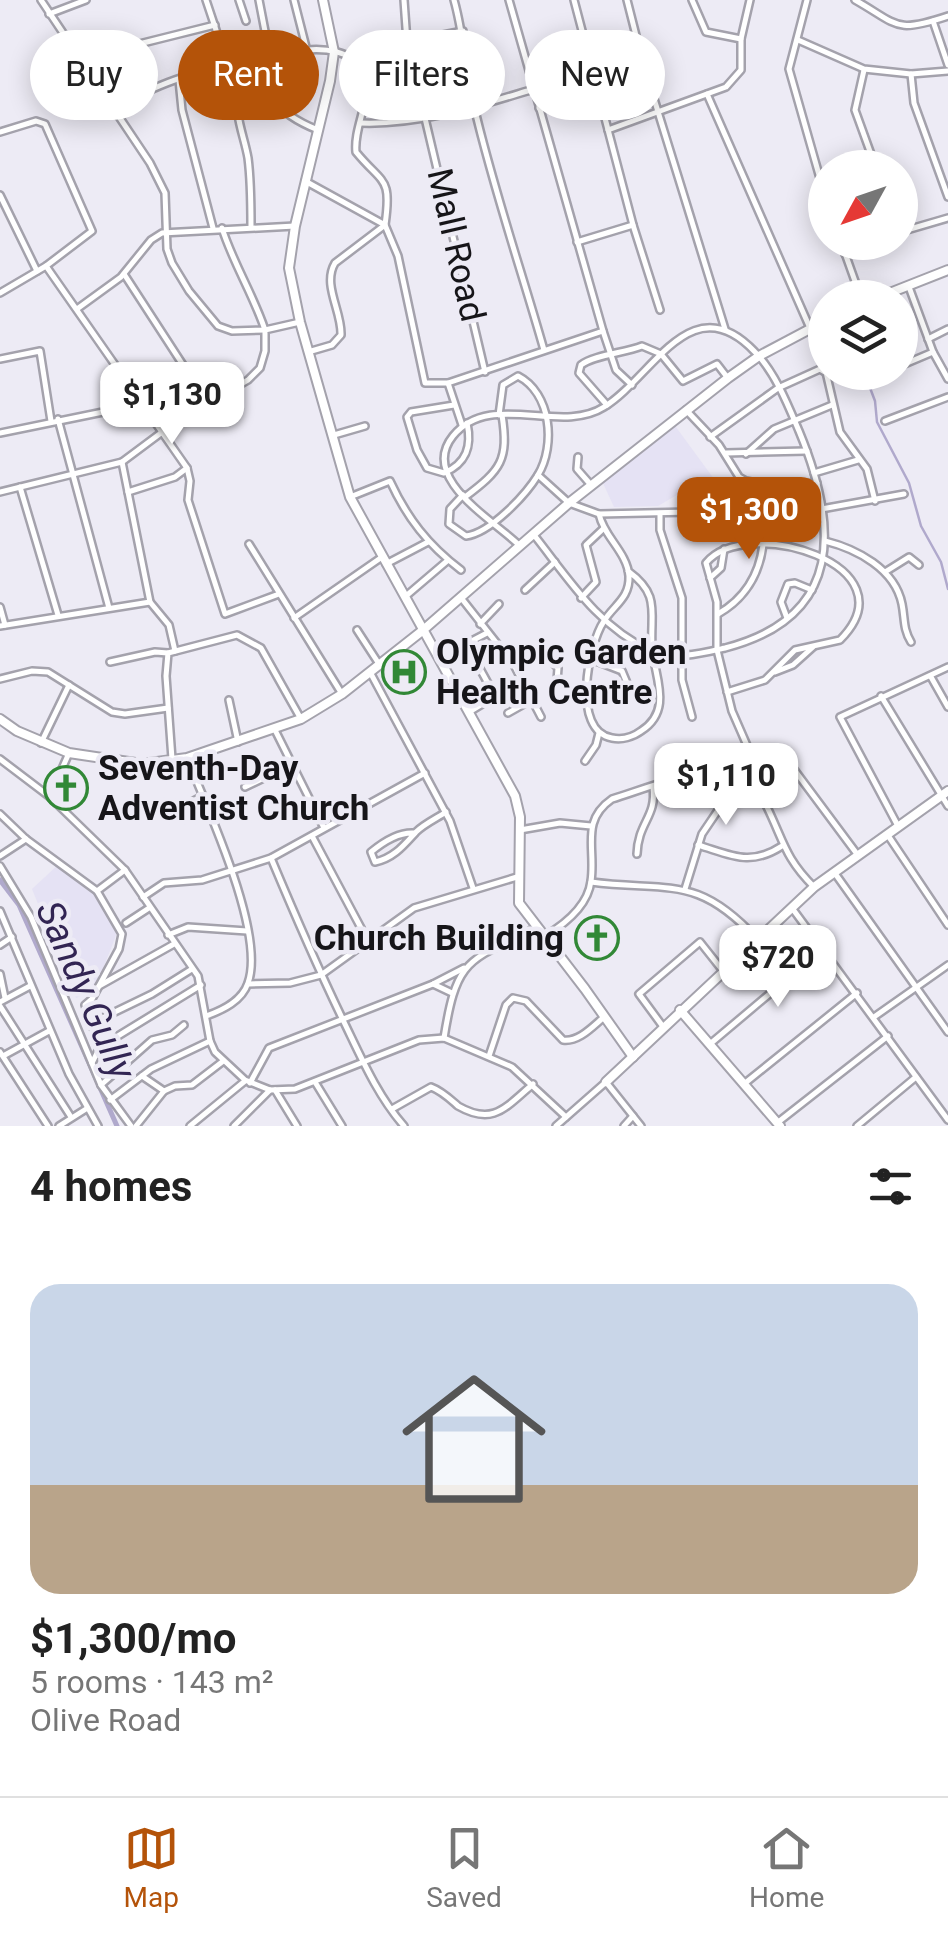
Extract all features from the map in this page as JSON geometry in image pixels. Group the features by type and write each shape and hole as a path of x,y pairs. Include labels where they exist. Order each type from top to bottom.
{"street":[{"path":"41,0 59,30"},
{"path":"49,14 86,0"},
{"path":"206,0 217,30"},
{"path":"239,0 246,21"},
{"path":"259,0 265,30"},
{"path":"294,0 301,30"},
{"name":"Mall Road","path":"404,0 406,30"},
{"path":"454,0 463,30"},
{"path":"510,0 525,56"},
{"path":"574,0 582,30"},
{"path":"627,0 636,30"},
{"path":"692,0 706,32 741,39"},
{"path":"665,110 726,87 741,70 741,39 750,0"},
{"path":"808,0 789,69 811,150"},
{"path":"855,0 891,25 904,28 948,16"},
{"path":"326,2 334,52 289,268 331,436 350,497 516,796 520,830 518,902 632,1057"},
{"path":"797,40 864,69 911,74 948,68 933,22"},
{"path":"158,40 215,25"},
{"path":"319,51 334,52 358,63 365,74 367,90 356,152 385,181 385,224 398,256 424,383 448,383 602,331"},
{"path":"864,69 855,110 869,150"},
{"path":"911,74 911,93 948,197"},
{"path":"707,94 808,323"},
{"path":"120,120 150,163 164,193 165,240 172,263 218,326 232,331 265,330 300,322"},
{"path":"185,120 213,228"},
{"path":"239,120 248,163 251,227"},
{"path":"293,120 318,130"},
{"path":"360,123 420,120"},
{"name":"Mall Road","path":"426,120 485,372"},
{"path":"478,120 544,350"},
{"path":"542,120 602,331 616,370 632,385"},
{"path":"605,120 660,310"},
{"path":"608,130 637,120"},
{"path":"662,120 726,329"},
{"path":"0,132 36,121 45,124 92,230 46,266 0,293"},
{"path":"305,181 385,224"},
{"path":"0,194 37,271"},
{"path":"918,226 948,218"},
{"path":"308,352 332,344 341,335 330,283 334,263 385,224"},
{"path":"577,242 633,225"},
{"path":"77,309 124,274 151,240 167,231 295,226"},
{"path":"0,492 122,462 207,402 248,380 260,368 265,330 252,295 232,260 222,228"},
{"path":"46,266 187,468 188,500 225,613 279,594"},
{"path":"918,280 948,270"},
{"path":"124,274 207,402"},
{"path":"918,313 932,352 948,379"},
{"path":"521,547 444,473 442,460 447,444 464,424 501,415 594,414 632,385 668,345 696,330 726,329 742,338 759,356 794,420 824,508 826,541 812,590 788,618 757,636 717,650 682,656 654,653 604,620 581,598 534,535"},
{"path":"0,719 68,753 125,763 172,762 302,719 342,694 462,599 686,410 759,356 808,329"},
{"path":"927,339 948,330"},
{"path":"608,405 580,373 581,365 642,346 660,354 683,381 717,364 728,378"},
{"path":"0,359 40,351 55,420 109,608"},
{"path":"918,358 932,352"},
{"path":"710,437 778,388 808,374"},
{"path":"518,376 535,389 546,415 548,436 538,474 494,523 466,536 456,532 448,518 450,509 484,483 504,459 501,415 504,385 518,376"},
{"path":"448,383 470,448 464,458 444,473 434,472 422,463 406,417 411,412 454,405"},
{"path":"829,390 840,432 868,469 875,501"},
{"path":"0,433 102,412 134,392"},
{"path":"885,421 948,396"},
{"path":"746,454 764,435 832,405"},
{"path":"686,410 726,453 746,482 774,486 817,484"},
{"path":"331,436 364,426"},
{"path":"726,453 808,452"},
{"path":"578,456 577,468 592,486"},
{"path":"814,473 858,460"},
{"path":"122,462 150,602 169,625 172,762"},
{"path":"128,492 175,477 187,468"},
{"path":"538,474 570,504 599,514 702,515 732,504 752,514 794,514 904,494"},
{"path":"350,497 390,481 406,514 428,542 460,570"},
{"path":"20,487 58,615"},
{"path":"599,514 603,529 628,571 644,583 649,593 661,698 650,724 633,736 621,738 599,733 586,703 591,659 604,620 626,593 628,571"},
{"path":"660,514 664,545 682,598 682,680 692,717"},
{"path":"581,598 596,582 586,545 603,529"},
{"path":"826,541 846,546 884,572 900,595 904,630 912,642"},
{"path":"294,618 384,560 428,542"},
{"path":"249,544 342,694"},
{"path":"739,779 749,750 727,692 717,650 718,614 706,563 724,548 744,544 783,547 824,558 849,575 859,602 858,612 840,640 787,654 775,672"},
{"path":"718,614 742,598 757,569 763,546"},
{"path":"710,578 721,568 724,548"},
{"path":"884,572 909,557 920,564"},
{"path":"404,598 448,560"},
{"path":"525,590 555,562"},
{"path":"788,618 781,602 788,584 812,590"},
{"path":"462,599 514,665 541,717"},
{"path":"0,607 3,625 150,602"},
{"path":"480,624 498,604"},
{"path":"357,630 379,664"},
{"path":"462,646 486,632"},
{"path":"110,662 172,652 237,635 262,648 302,719"},
{"path":"727,692 753,686 793,665 813,648"},
{"path":"514,665 545,654 558,668 556,681"},
{"path":"591,659 622,671 632,694"},
{"path":"479,667 495,696"},
{"path":"898,826 840,721 842,715 948,667"},
{"path":"0,680 32,671 48,672 112,712 168,708"},
{"path":"370,672 446,812 474,888"},
{"path":"930,677 948,707"},
{"path":"468,712 522,680"},
{"path":"41,742 69,684"},
{"path":"882,696 945,794 948,806"},
{"path":"230,700 238,742"},
{"path":"508,713 532,700"},
{"path":"275,730 324,828"},
{"path":"585,761 599,733"},
{"path":"749,750 774,753 787,760 857,854"},
{"path":"50,797 68,753"},
{"path":"0,758 50,797 125,870 201,984 210,1041 223,1062 248,1082 273,1090 295,1088 420,1040 444,1038 512,1067 566,1117"},
{"path":"187,758 232,873 252,955 248,984 240,996 224,1010 206,1016"},
{"path":"245,787 293,764"},
{"path":"142,897 164,883 232,873 271,858 425,773"},
{"path":"717,773 727,796"},
{"path":"546,936 577,910 591,882 591,826 596,813 607,802 652,787 717,773 739,779 754,791 766,806 782,846 814,886"},
{"path":"637,854 640,828 653,806 652,787"},
{"path":"727,796 744,798 754,791"},
{"path":"556,1126 814,886 945,794"},
{"path":"173,812 203,796"},
{"path":"685,889 708,822 727,796"},
{"path":"414,833 406,832 379,846 371,852 372,858 375,862 386,859 411,842 414,833 446,812"},
{"path":"0,814 26,839 96,891 122,934 99,986 85,1004 100,1047"},
{"path":"520,830 560,823 591,826"},
{"path":"887,834 948,925"},
{"path":"312,835 369,943"},
{"path":"0,856 26,839"},
{"path":"698,846 749,859 764,857 782,846"},
{"path":"271,858 362,1062 404,1126"},
{"path":"0,866 31,917 101,1085 130,1125 164,1092 174,1086 192,1085 223,1062"},
{"path":"96,891 125,870"},
{"path":"834,872 948,1032"},
{"path":"248,984 290,983 321,975 414,908 518,877"},
{"path":"591,882 685,889 724,906 757,939"},
{"path":"126,923 148,908"},
{"path":"792,908 948,1120"},
{"path":"0,911 50,1031 98,1126"},
{"path":"168,935 188,927 247,931"},
{"path":"190,1126 248,1082 269,1048 433,984 536,927"},
{"path":"0,945 12,937"},
{"path":"664,1028 639,994 700,942 723,971"},
{"path":"99,986 174,944"},
{"path":"710,1044 824,948"},
{"path":"874,1017 948,965"},
{"path":"444,1038 452,993 464,968"},
{"path":"90,1024 152,994 192,969"},
{"path":"0,974 2,1002 23,1044 72,1117"},
{"path":"92,1064 100,1047 201,984"},
{"path":"433,984 452,993"},
{"path":"2,1002 30,986"},
{"path":"744,1084 857,992"},
{"path":"489,1056 506,1004 513,998 526,1001 563,1040 571,1041 604,1017"},
{"path":"680,1010 778,1124 888,1036"},
{"path":"101,1085 152,1040 184,1026"},
{"path":"48,1126 2,1054 50,1031"},
{"path":"110,1100 142,1076 210,1041"},
{"path":"142,1076 164,1092"},
{"path":"857,1126 916,1076"},
{"path":"314,1082 342,1126"},
{"path":"606,1082 641,1126"},
{"path":"391,1110 431,1087 474,1119 484,1121 494,1118 533,1084"},
{"path":"273,1090 293,1125"},
{"path":"234,1126 273,1090"},
{"path":"59,1126 87,1108"},
{"path":"624,1126 633,1116"}],"shaded area":[{"path":"673,423 725,494 693,504 682,492 658,506 614,507 602,481"},
{"path":"59,864 91,890 117,933 101,974 87,994 76,998 32,889"}],"waterway":[{"path":"871,390 877,422 909,483 921,526 941,562 948,589"},
{"name":"Sandy Gully","path":"0,880 19,905 117,1126"}],"place":[{"name":"Olympic Garden Health Centre","path":"404,672"},
{"name":"Seventh-Day Adventist Church","path":"66,788"},
{"name":"Church Building","path":"597,938"}]}
